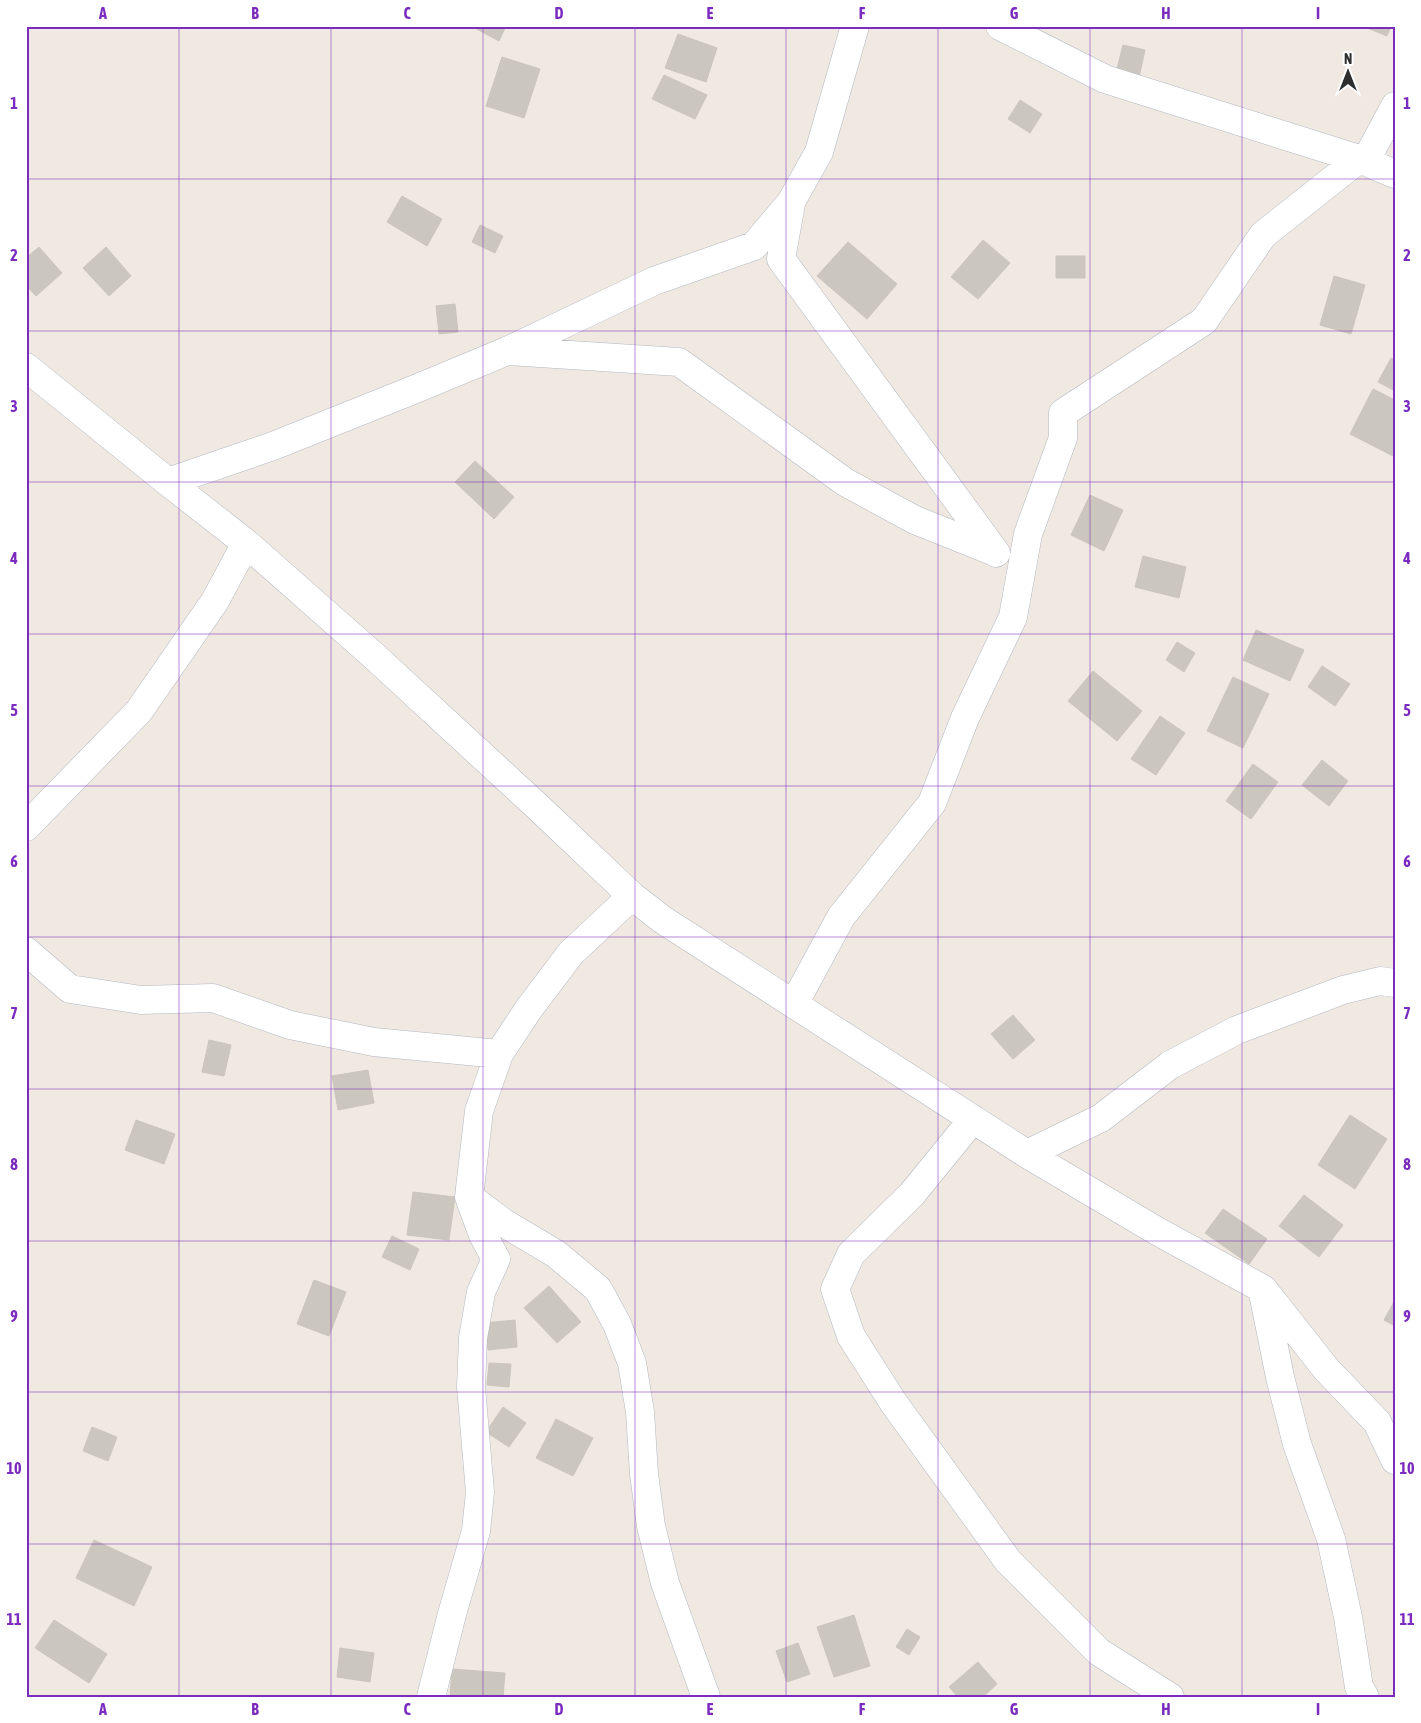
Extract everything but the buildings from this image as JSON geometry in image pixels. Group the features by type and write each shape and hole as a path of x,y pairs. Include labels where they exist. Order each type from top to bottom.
{"street":[{"path":"168,482 273,446 508,351 654,281 754,246 791,202 819,152 855,26"},
{"path":"1000,26 1105,79 1362,160 1395,174"},
{"path":"794,1004 841,917 932,803 965,718 1013,617 1028,534 1063,438 1063,413 1204,321 1262,235 1362,160 1395,106"},
{"path":"791,202 781,258 995,552 1019,581"},
{"path":"508,351 679,362 845,482 915,520 995,552"},
{"path":"26,367 246,543 374,656 632,896 663,920 1027,1154 1157,1231 1262,1289 1327,1370 1377,1422 1395,1460"},
{"path":"26,827 139,711 215,601 246,543"},
{"path":"431,1697 476,1531 480,1492 471,1387 473,1338 481,1292 496,1259 483,1235 469,1197 479,1111 499,1054 528,1010 571,953 632,896"},
{"path":"26,951 70,989 141,1000 213,998 290,1025 374,1042 499,1054"},
{"path":"1027,1154 1101,1118 1170,1065 1237,1030 1343,990 1380,981 1395,983"},
{"path":"973,1119 912,1194 851,1254 835,1289 851,1336 893,1402 1008,1561 1099,1652 1170,1697"},
{"path":"469,1197 504,1223 556,1254 598,1289 617,1324 632,1362 640,1412 644,1474 651,1526 665,1583 706,1697"},
{"path":"1262,1289 1280,1377 1297,1444 1331,1539 1348,1617 1359,1687 1365,1697"}]}
